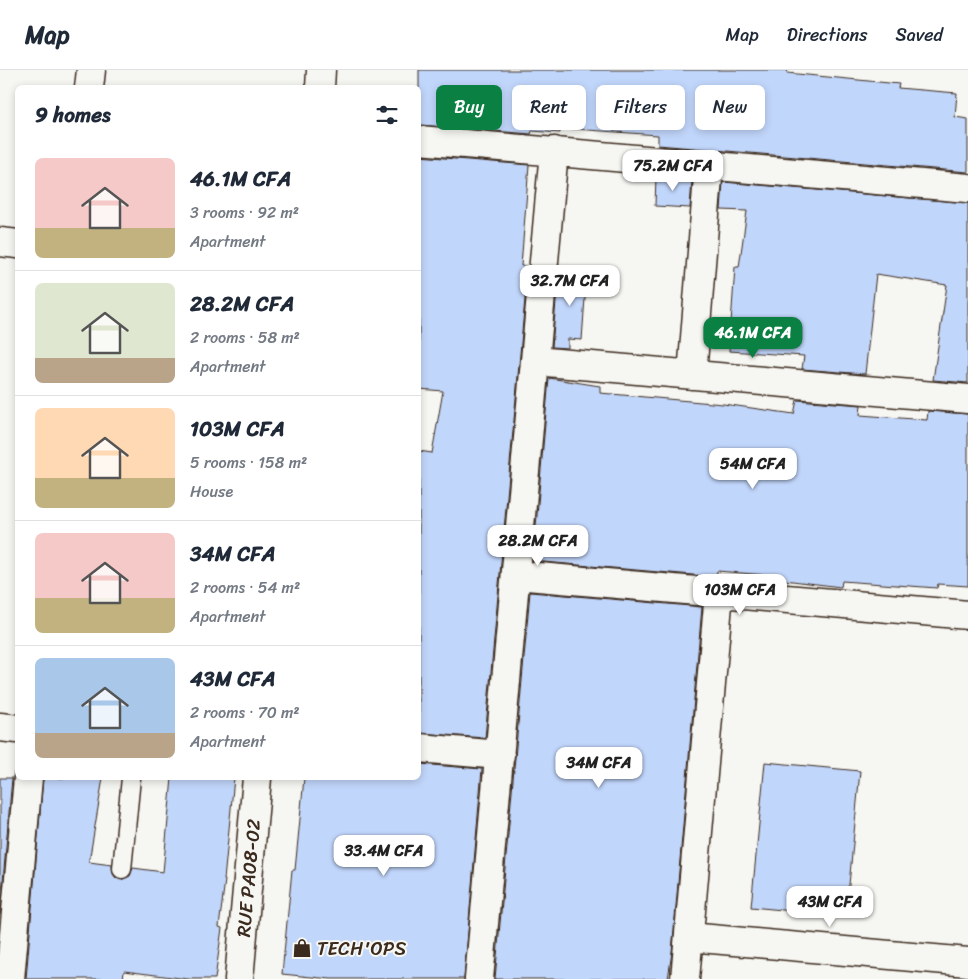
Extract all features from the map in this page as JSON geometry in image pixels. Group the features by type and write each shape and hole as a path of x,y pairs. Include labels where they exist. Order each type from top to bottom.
{"street":[{"path":"90,85 91,70"},
{"path":"320,85 321,70"},
{"path":"421,140 968,188"},
{"path":"480,979 554,152"},
{"path":"692,375 709,165"},
{"path":"0,242 15,244"},
{"path":"535,361 968,399"},
{"path":"516,575 968,614"},
{"path":"685,979 719,593"},
{"path":"0,728 15,729"},
{"path":"421,748 500,755"},
{"path":"10,979 28,780"},
{"name":"RUE PA08-02","path":"239,979 257,780"},
{"path":"689,937 968,962"}],"lane":[{"path":"122,870 131,780"}],"building":[{"path":"419,70 788,70 787,73 899,84 898,88 957,93 955,117 968,119 968,172 658,145 658,135 586,130 586,85 512,85 512,130 560,130 560,133 532,131 531,134 481,130 502,130 502,85 436,85 436,126 421,125 421,85 419,85"},
{"path":"421,156 529,165 521,266 528,266 485,738 421,733 421,451 432,453 443,391 421,389"},
{"path":"656,176 692,180 690,208 655,206"},
{"path":"723,182 968,203 968,383 933,380 947,285 876,274 865,374 802,369 804,356 729,351 735,267 739,267 747,211 721,210"},
{"path":"559,268 587,270 582,340 568,339 568,348 552,347"},
{"path":"549,378 600,386 600,393 723,404 794,414 797,400 861,405 860,415 927,420 928,411 968,414 968,586 938,584 937,588 842,581 841,587 776,579 777,576 717,571 716,577 533,561"},
{"path":"530,592 702,607 672,952 668,979 495,979"},
{"path":"765,762 860,771 846,916 751,907"},
{"path":"421,764 482,769 464,979 331,979 282,974 292,870 295,870 304,780 421,780"},
{"path":"0,778 12,778 0,915"},
{"path":"43,780 103,780 89,862 112,865 113,874 121,880 130,876 133,868 163,872 172,780 234,780 219,927 222,928 215,979 188,979 124,971 123,979 26,979"}],"place":[{"name":"TECH'OPS","path":"302,948"}]}
